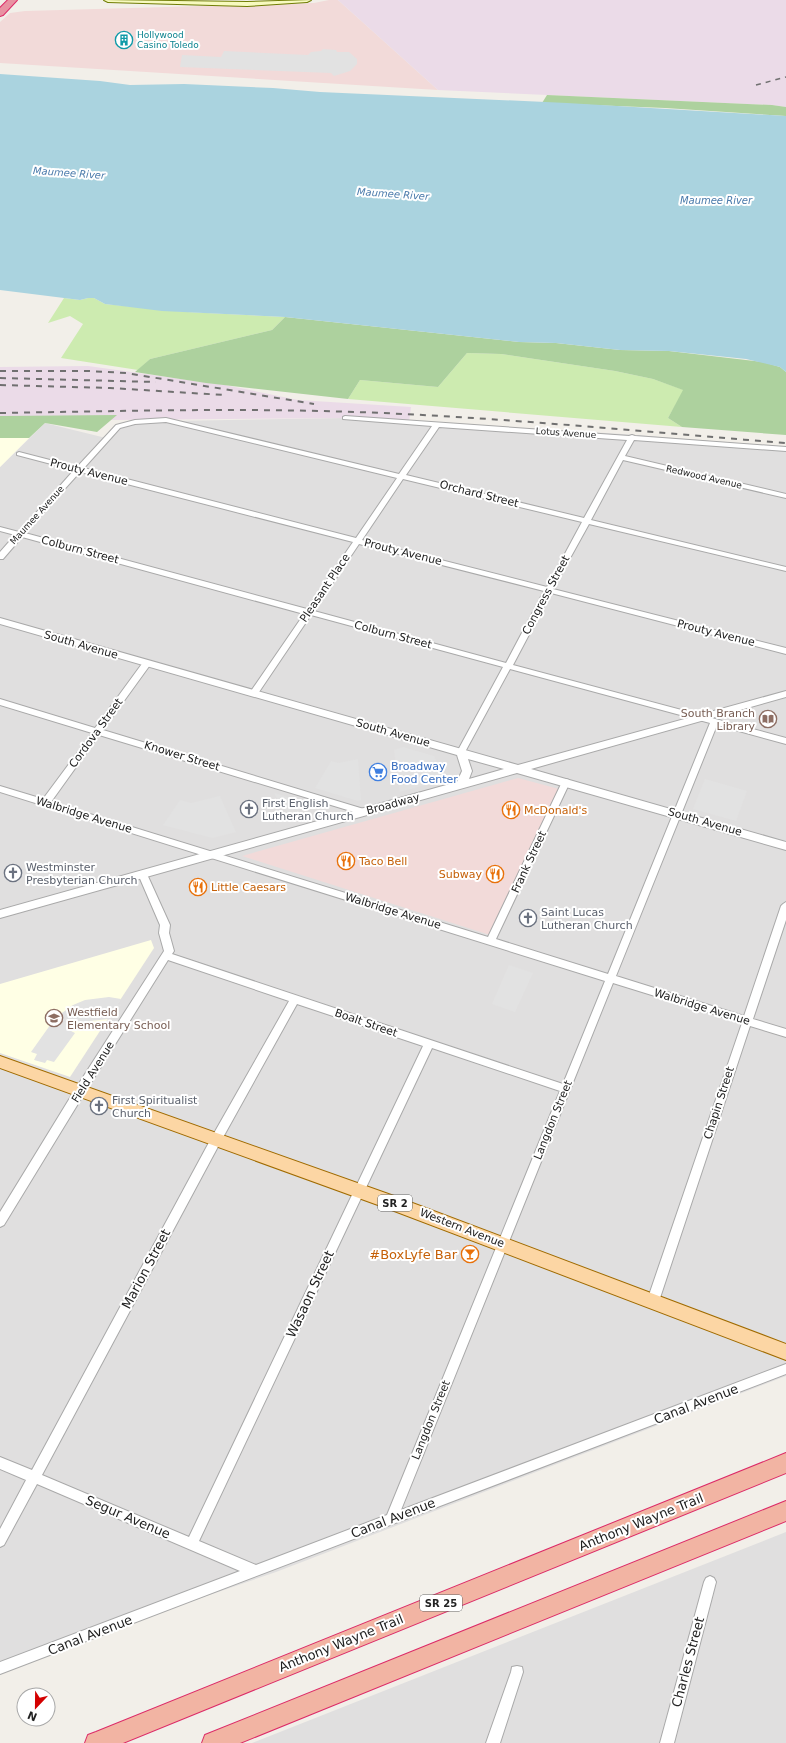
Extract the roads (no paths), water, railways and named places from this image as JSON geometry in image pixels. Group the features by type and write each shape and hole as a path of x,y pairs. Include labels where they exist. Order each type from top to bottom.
{"highway":[{"path":"0,13 13,0"},
{"name":"Anthony Wayne Trail","path":"96,1743 786,1463"},
{"path":"213,1743 786,1511"}],"main road":[{"path":"108,0 270,3 307,0"},
{"name":"Western Avenue","path":"0,1062 360,1190 786,1352"}],"street":[{"name":"Lotus Avenue","path":"345,418 786,449"},
{"name":"Maumee Avenue","path":"0,557 118,426 134,422 172,421"},
{"name":"Orchard Street","path":"172,421 786,569"},
{"name":"Pleasant Place","path":"254,693 437,424"},
{"name":"Congress Street","path":"461,752 632,437"},
{"name":"Prouty Avenue","path":"19,454 786,651"},
{"name":"Redwood Avenue","path":"621,458 786,496"},
{"name":"Colburn Street","path":"0,528 786,741"},
{"name":"South Avenue","path":"0,621 786,846"},
{"name":"Cordova Street","path":"45,803 147,663"},
{"name":"Broadway","path":"0,914 786,694"},
{"name":"Knower Street","path":"0,702 364,812"},
{"name":"Langdon Street","path":"391,1519 715,721"},
{"path":"461,752 467,771 461,785"},
{"name":"Frank Street","path":"491,941 566,782"},
{"name":"Walbridge Avenue","path":"0,789 786,1033"},
{"path":"143,874 165,925 164,932 169,946 166,956"},
{"name":"Chapin Street","path":"653,1301 786,906"},
{"name":"Boalt Street","path":"166,956 566,1089"},
{"name":"Field Avenue","path":"0,1222 80,1090 166,956"},
{"name":"Marion Street","path":"0,1541 217,1138 295,999"},
{"name":"Wasaon Street","path":"192,1543 429,1044"},
{"name":"Canal Avenue","path":"0,1668 786,1369"},
{"name":"Segur Avenue","path":"0,1463 256,1571"},
{"name":"Charles Street","path":"667,1743 710,1582"},
{"path":"493,1743 517,1672"}],"water":[{"name":"Maumee River","path":"0,74 100,81 130,85 184,84 273,88 320,92 567,103 786,116 786,372 780,367 746,359 669,351 620,350 556,343 519,342 285,317 162,311 105,304 94,298 80,300 0,290"}],"railway":[{"path":"756,85 786,77"},
{"path":"0,371 88,371 126,373 314,404"},
{"path":"0,378 156,382"},
{"path":"0,385 110,388 224,395"},
{"path":"0,413 222,410 410,414 518,421 786,443"}],"place":[{"name":"Hollywood Casino Toledo","path":"124,40"},
{"name":"South Branch Library","path":"768,719"},
{"name":"Broadway Food Center","path":"378,772"},
{"name":"First English Lutheran Church","path":"249,809"},
{"name":"McDonald's","path":"511,810"},
{"name":"Taco Bell","path":"346,861"},
{"name":"Westminster Presbyterian Church","path":"13,873"},
{"name":"Subway","path":"495,874"},
{"name":"Little Caesars","path":"198,887"},
{"name":"Saint Lucas Lutheran Church","path":"528,918"},
{"name":"Westfield Elementary School","path":"54,1018"},
{"name":"First Spiritualist Church","path":"99,1106"},
{"name":"#BoxLyfe Bar","path":"470,1254"}]}
